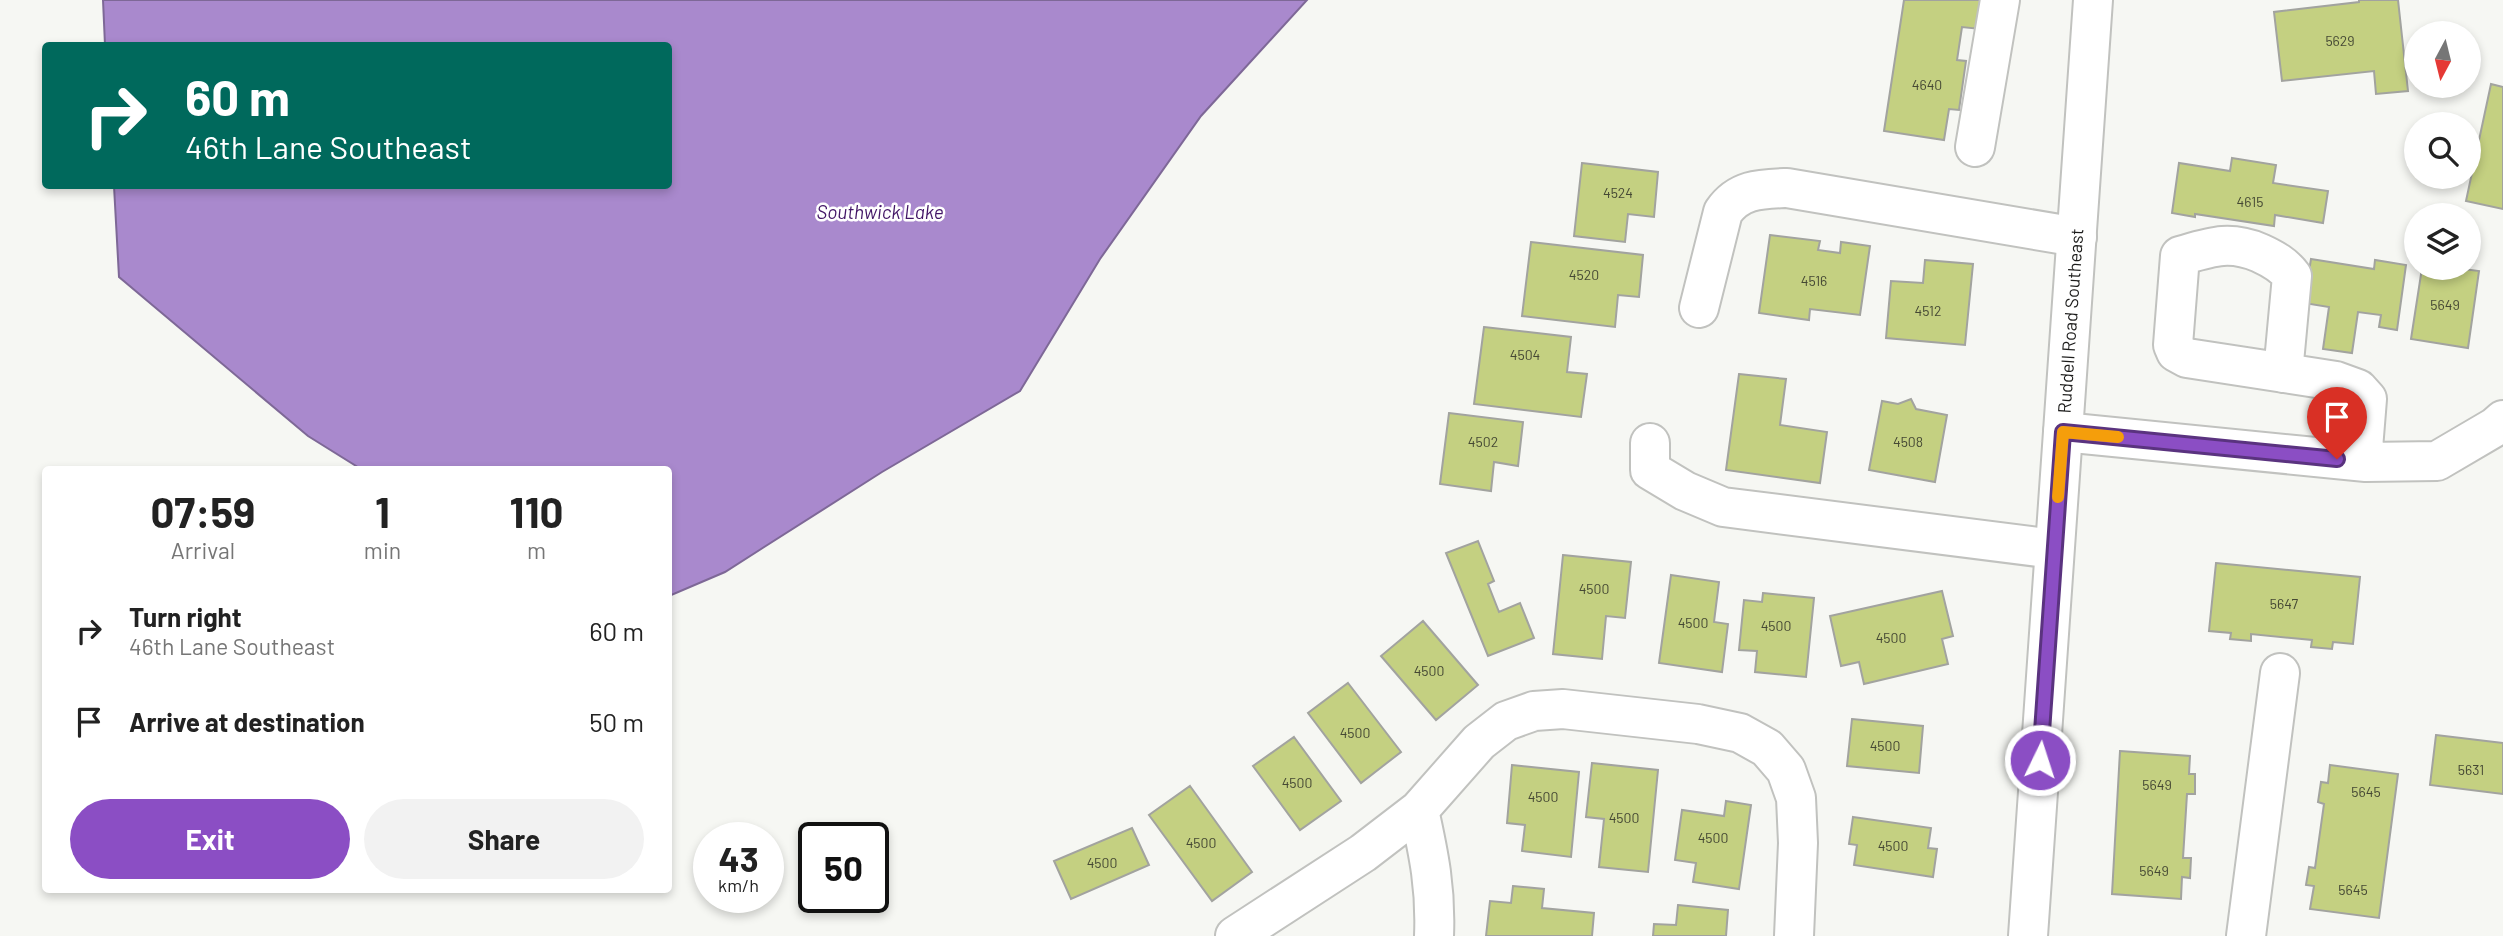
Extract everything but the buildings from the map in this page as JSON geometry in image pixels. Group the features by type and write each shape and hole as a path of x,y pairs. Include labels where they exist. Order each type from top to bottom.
{"street":[{"path":"1975,147 2000,0"},
{"name":"Ruddell Road Southeast","path":"2028,936 2093,0"},
{"path":"1699,308 1723,212 1732,199 1745,193 1770,188 1809,191 2077,237"},
{"path":"2283,373 2336,381 2358,388 2367,399 2362,461"},
{"path":"2063,432 2362,461 2437,461 2496,427 2503,420"},
{"path":"1650,443 1650,470 1685,491 1723,506 2054,549"},
{"path":"2246,936 2280,673"},
{"path":"1235,936 1363,853 1419,810 1479,742 1506,722 1534,711 1563,709 1698,724 1740,733 1767,748 1786,769 1796,798 1798,843 1794,936"},
{"path":"1419,810 1433,871 1436,901 1434,936"}],"water":[{"name":"Southwick Lake","path":"103,0 1307,0 1201,116 1100,259 1020,391 882,472 725,572 672,595 672,466 356,466 308,436 119,277 114,189 672,189 672,42 105,42"}],"slow traffic":[{"path":"2058,497 2063,432 2118,437"}],"route":[{"path":"2040,760 2063,432 2337,459"}]}
